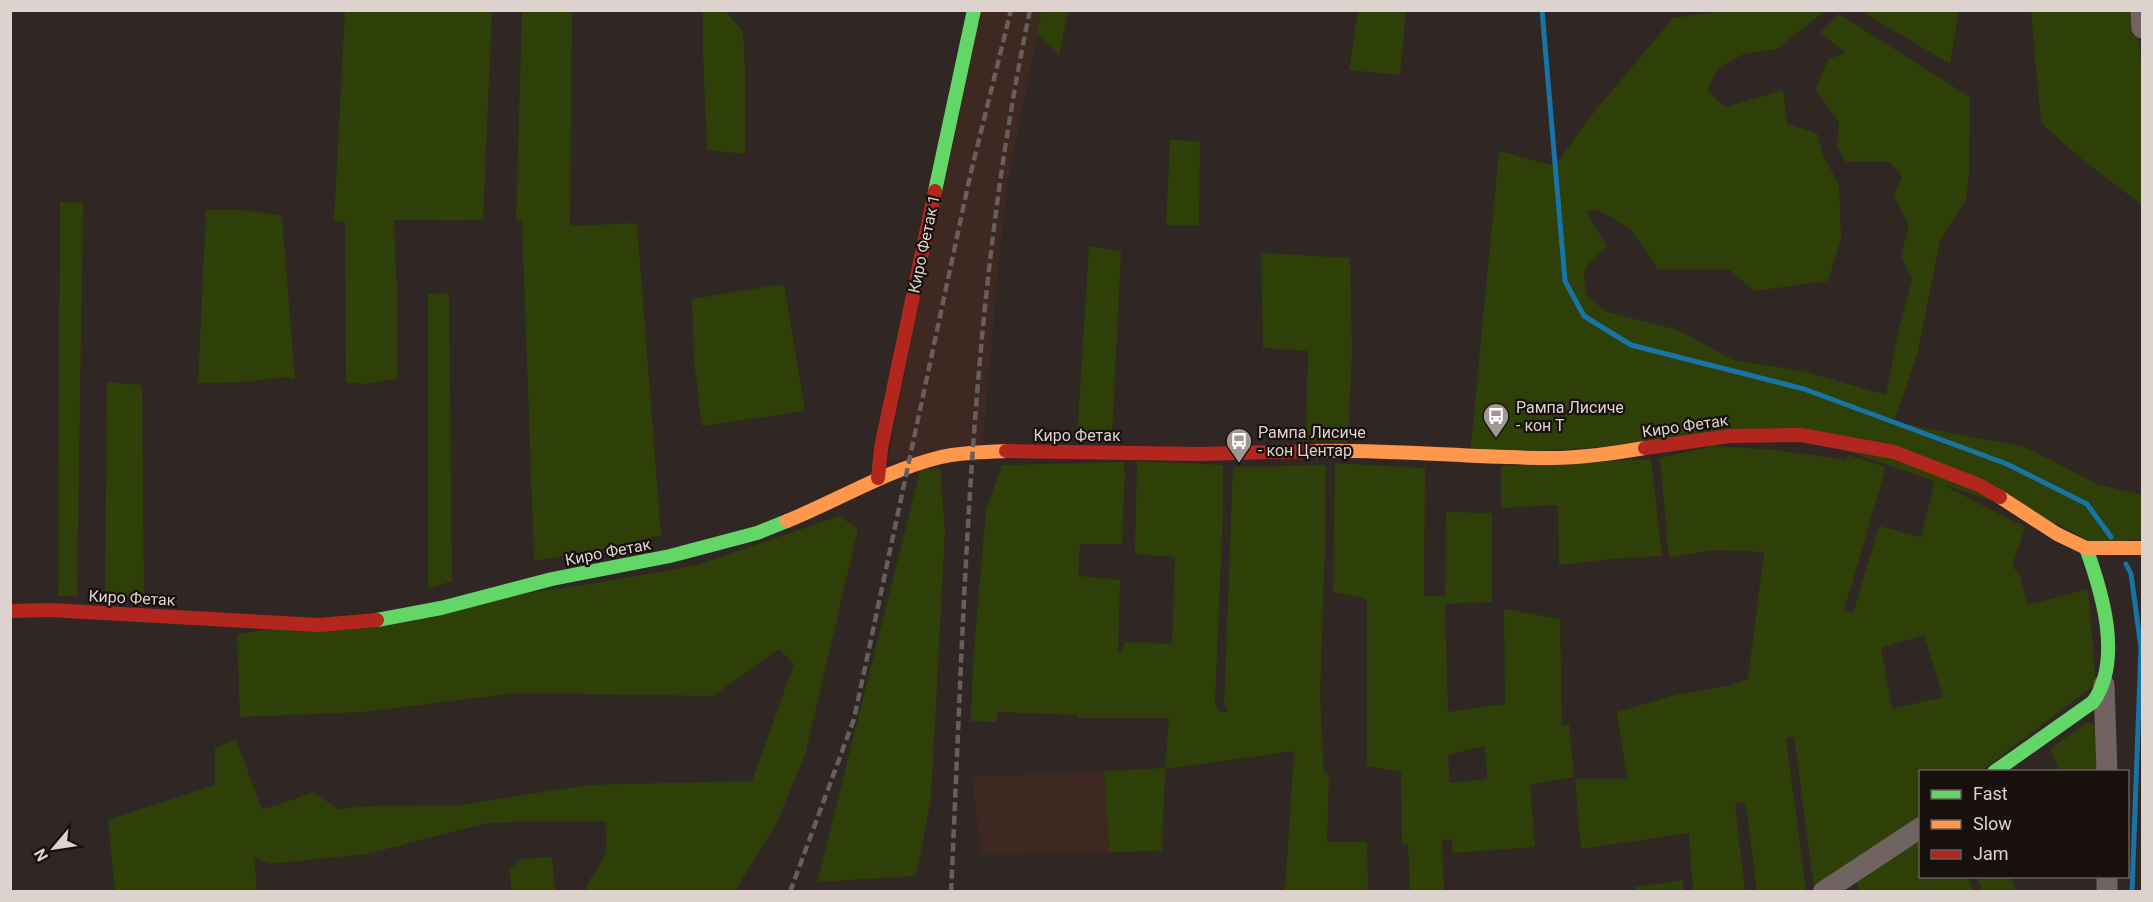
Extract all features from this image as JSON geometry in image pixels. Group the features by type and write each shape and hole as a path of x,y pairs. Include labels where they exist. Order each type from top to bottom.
{"main road":[{"name":"Киро Фетак 1","path":"878,478 880,448 974,10"},
{"name":"Киро Фетак","path":"10,611 60,610 319,625 365,622 441,608 552,579 670,556 757,532 822,507 878,478 940,457 1010,451 1201,454 1356,450 1550,458 1600,455 1730,435 1801,435 1894,452 1979,484 2057,534 2086,548 2142,548"},
{"path":"1995,770 2100,696 2107,666 2104,607 2086,548"}],"street":[{"path":"2141,10 2142,27"},
{"path":"880,448 888,461 907,469"},
{"path":"2104,685 2107,770"},
{"path":"1823,891 1919,829"}],"shaded area":[{"path":"974,11 1042,11 1009,175 1000,247 982,453 888,461"},
{"path":"1104,771 1109,852 981,854 972,777"}],"green space":[{"path":"345,11 492,11 483,219 394,220 397,379 362,384 346,382 345,222 334,221"},
{"path":"522,11 572,11 570,226 637,223 661,535 534,561 522,221 516,220"},
{"path":"703,11 725,11 743,31 745,154 707,150"},
{"path":"1042,11 1068,11 1059,55 1037,34"},
{"path":"1358,11 1406,11 1400,75 1349,70"},
{"path":"1721,11 1825,11 1777,49 1744,54 1718,68 1707,91 1726,107 1783,90 1787,124 1817,133 1823,155 1839,185 1841,239 1828,281 1754,291 1730,270 1658,269 1630,228 1598,210 1586,212 1607,246 1586,267 1584,278 1587,296 1607,312 1678,330 1733,360 1803,371 1886,395 1899,328 1912,279 1901,256 1909,226 1894,195 1902,177 1889,162 1846,162 1837,146 1839,122 1815,90 1828,59 1846,53 1820,33 1839,14 1970,97 1969,172 1966,200 1940,241 1917,355 1894,422 2025,447 2097,484 2142,495 2142,539 2096,545 2058,524 1801,435 1470,455 1499,151 1555,166 1590,117 1673,18"},
{"path":"1866,11 1959,11 1950,64 1866,14"},
{"path":"2031,11 2133,11 2141,58 2142,205 2084,161 2041,123"},
{"path":"1170,140 1200,141 1199,225 1166,225"},
{"path":"60,202 83,203 77,596 58,596"},
{"path":"206,210 244,210 282,216 295,380 287,377 245,382 198,383"},
{"path":"1089,246 1121,251 1112,437 1077,437"},
{"path":"1261,253 1350,258 1352,352 1348,442 1306,440 1308,351 1263,348"},
{"path":"784,284 805,411 702,426 694,360 692,299"},
{"path":"449,293 452,581 428,589 428,294"},
{"path":"107,382 142,385 144,597 105,595"},
{"path":"1713,446 1777,450 1846,460 1848,455 1886,467 1844,611 1853,613 1879,526 1921,537 1935,481 2025,527 2012,567 2019,573 2028,605 2088,589 2096,684 1982,770 1919,770 1919,818 1879,848 1814,888 1794,737 1786,738 1806,891 1757,891 1744,802 1735,804 1745,891 1693,891 1689,833 1581,849 1575,779 1627,779 1617,712 1676,695 1731,685 1748,679 1764,552 1713,550 1669,558 1660,458","holes":["1924,635 1943,697 1892,709 1881,648"]},
{"path":"1651,459 1662,556 1559,565 1558,505 1501,508 1501,466"},
{"path":"1137,461 1223,465 1215,702 1219,712 1228,712 1224,704 1233,467 1325,465 1320,696 1324,774 1329,775 1327,842 1367,842 1368,891 1285,891 1294,751 1165,769 1162,851 1109,852 1104,771 1165,768 1169,718 1078,718 1077,715 997,712 996,722 971,721 973,662 986,510 1002,465 1123,462 1125,473 1122,544 1080,544 1078,576 1120,580 1118,653 1122,652 1124,642 1172,644 1175,557 1135,554"},
{"path":"1335,463 1425,468 1424,596 1445,596 1446,512 1492,513 1492,602 1445,604 1448,712 1505,704 1504,609 1560,619 1562,726 1569,724 1574,777 1530,785 1535,847 1452,853 1452,839 1442,840 1444,891 1410,891 1408,844 1402,843 1401,772 1367,766 1367,599 1333,592","holes":["1485,746 1487,779 1450,783 1448,755"]},
{"path":"940,468 945,531 931,799 916,876 817,882 920,470"},
{"path":"839,516 858,529 805,755 777,822 735,891 586,891 588,883 604,856 607,836 605,821 549,821 487,823 367,854 268,864 254,856 257,891 115,891 108,820 215,785 215,748 236,740 262,809 313,792 338,809 369,806 461,805 587,785 752,781 794,664 779,649 713,696 515,693 363,712 240,717 237,634 584,585 698,565"},
{"path":"2088,722 2096,726 2098,739 2096,770 2059,770 2050,749"},
{"path":"1919,842 1919,878 1968,878 1973,891 1928,891 1925,886 1927,891 1859,891 1857,881"},
{"path":"552,857 555,891 511,891 510,870 522,859"},
{"path":"1977,878 2011,878 2016,891 1982,891"},
{"path":"1683,880 1684,891 1636,891 1635,887"}],"waterway":[{"path":"1542,10 1565,281 1584,316 1631,345 1804,389 2007,464 2087,504 2111,537"},
{"path":"2126,564 2131,574 2141,648 2132,892"}],"railway":[{"path":"790,892 854,719 970,176 1011,10"},
{"path":"951,892 966,560 982,339 994,229 1010,119 1030,10"}],"traffic: fast":[{"path":"935,191 974,10"},
{"path":"377,620 441,608 552,579 670,556 757,533 787,521"},
{"path":"1997,770 2093,702 2102,685 2107,666 2107,626 2098,585 2086,548"}],"traffic: slow":[{"path":"1313,451 1550,458 1645,448"},
{"path":"787,521 882,477 921,463 957,454 1006,451"},
{"path":"2000,497 2057,534 2086,548 2142,548"}],"traffic: jam":[{"path":"878,478 881,448 935,191"},
{"path":"1645,448 1730,436 1801,435 1894,452 1979,485 2000,497"},
{"path":"1006,451 1201,454 1313,451"},
{"path":"10,611 49,610 319,625 377,620"}],"place":[{"name":"Рампа Лисиче - кон Т","path":"1496,439"},
{"name":"Рампа Лисиче - кон Центар","path":"1239,464"}]}
